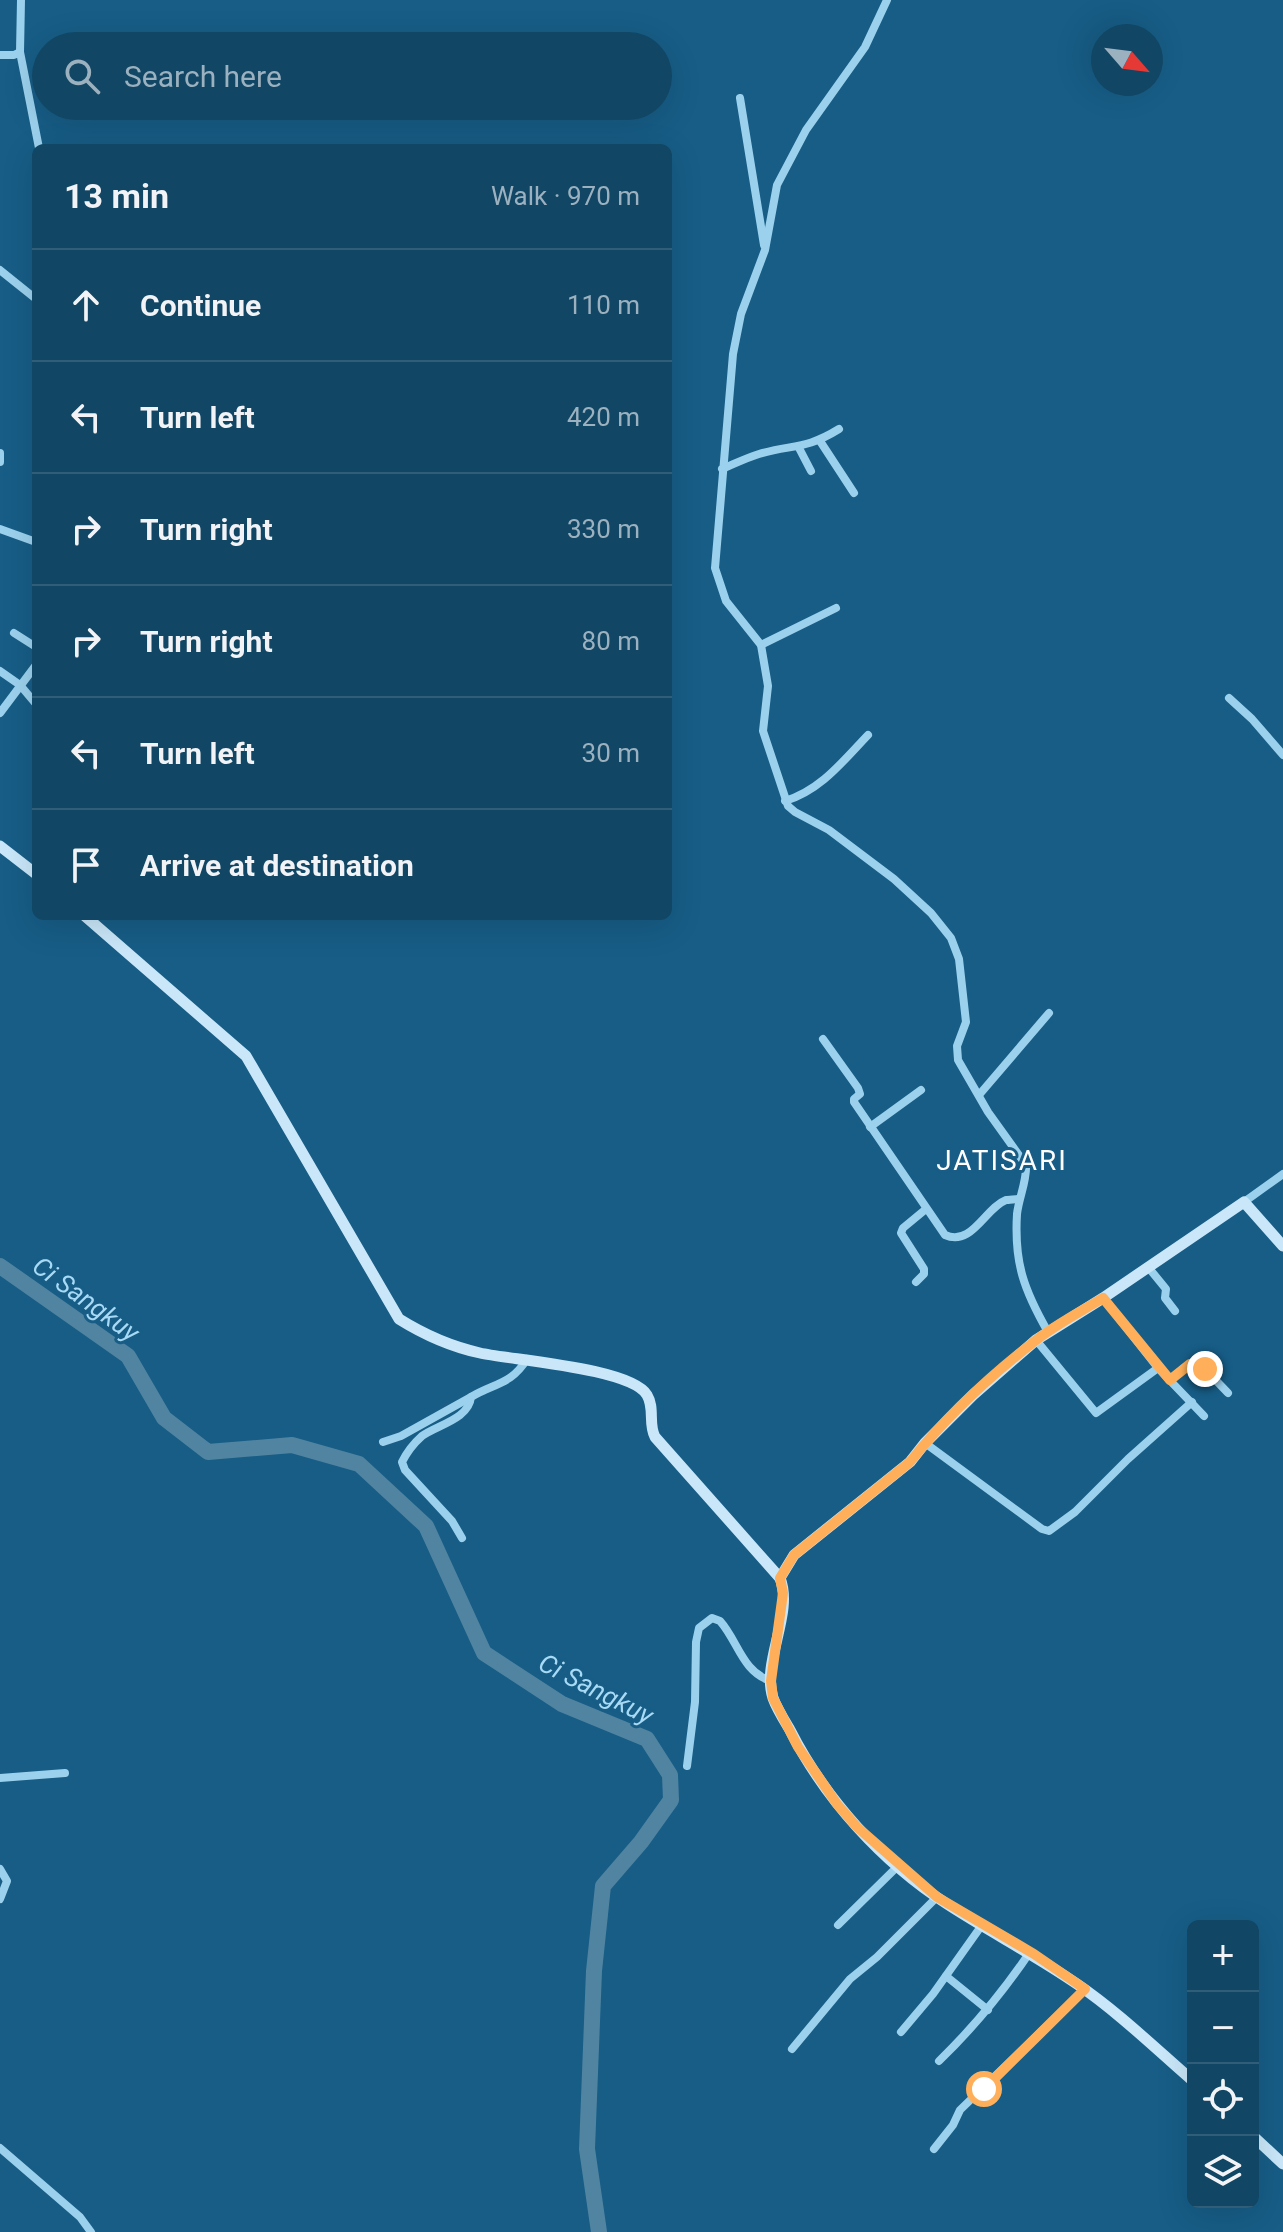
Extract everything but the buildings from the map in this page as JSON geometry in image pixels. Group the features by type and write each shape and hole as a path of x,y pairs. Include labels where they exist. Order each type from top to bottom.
{"street":[{"path":"21,0 20,52 32,113"},
{"path":"887,0 865,47 806,130 782,174 773,199 765,250 741,314 733,354 716,574 726,601 761,645 768,686 763,731 785,801 795,813 829,830 892,878 931,913 955,944 966,1022 957,1046 958,1060 1026,1165 1019,1199 1019,1272 1048,1332"},
{"path":"0,55 20,52"},
{"path":"740,98 765,250"},
{"path":"33,120 38,144"},
{"path":"0,270 32,296"},
{"path":"722,469 762,453 799,448 820,441 839,429"},
{"path":"820,441 854,493"},
{"path":"799,448 811,471"},
{"path":"0,453 0,462"},
{"path":"0,529 32,541"},
{"path":"761,645 836,608"},
{"path":"14,633 32,644"},
{"path":"0,713 32,670"},
{"path":"0,671 20,685 32,699"},
{"path":"1229,698 1283,755"},
{"path":"785,801 806,794 840,766 868,735"},
{"path":"0,846 32,871"},
{"path":"90,920 246,1056 399,1319 466,1349 618,1378 643,1390 650,1401 655,1437 780,1578 783,1593 771,1681 773,1698 798,1747 857,1827 937,1897 1085,1989 1187,2076"},
{"path":"979,1095 1049,1013"},
{"path":"823,1039 858,1088 860,1094 854,1102 945,1235 952,1238 969,1232 1002,1202 1019,1199"},
{"path":"870,1127 921,1090"},
{"path":"780,1578 794,1555 910,1462 973,1395 1036,1340 1103,1298 1283,1174"},
{"path":"1244,1202 1283,1246"},
{"path":"916,1282 924,1274 924,1269 901,1233 926,1209"},
{"path":"1148,1267 1166,1289 1165,1298 1175,1311"},
{"path":"1103,1298 1158,1368 1204,1416"},
{"path":"1036,1340 1096,1413 1158,1368"},
{"path":"383,1442 401,1436 507,1381 527,1359"},
{"path":"1170,1380 1185,1367 1195,1364 1205,1369 1228,1393"},
{"path":"462,1538 452,1521 405,1470 402,1462 423,1436 466,1410 471,1397"},
{"path":"925,1443 1042,1529 1049,1531 1055,1530 1075,1512 1192,1402"},
{"path":"687,1766 695,1702 699,1628 712,1618 720,1621 751,1670 771,1681"},
{"path":"0,1778 65,1773"},
{"path":"838,1925 899,1865"},
{"path":"0,1869 7,1881 0,1899"},
{"path":"792,2049 850,1979 877,1957 937,1897"},
{"path":"901,2032 982,1925"},
{"path":"939,2061 988,2010 1030,1952"},
{"path":"946,1976 988,2010"},
{"path":"934,2149 953,2125 960,2110 1085,1989"},
{"path":"1259,2142 1283,2164"},
{"path":"0,2148 80,2217 91,2232"}],"waterway":[{"name":"Ci Sangkuy","path":"0,1266 128,1356 164,1418 208,1452 292,1445 359,1464 426,1526 484,1653 562,1704 647,1739 670,1775 671,1800 641,1842 603,1886 594,1971 587,2149 599,2232"}],"district":[{"name":"JATISARI","path":"1002,1160"}],"route":[{"path":"984,2089 1085,1989 1034,1954 937,1897 857,1827 837,1804 798,1747 773,1698 771,1681 783,1593 780,1578 794,1555 910,1462 973,1395 1036,1340 1103,1298 1170,1380 1190,1364 1205,1369"}]}
